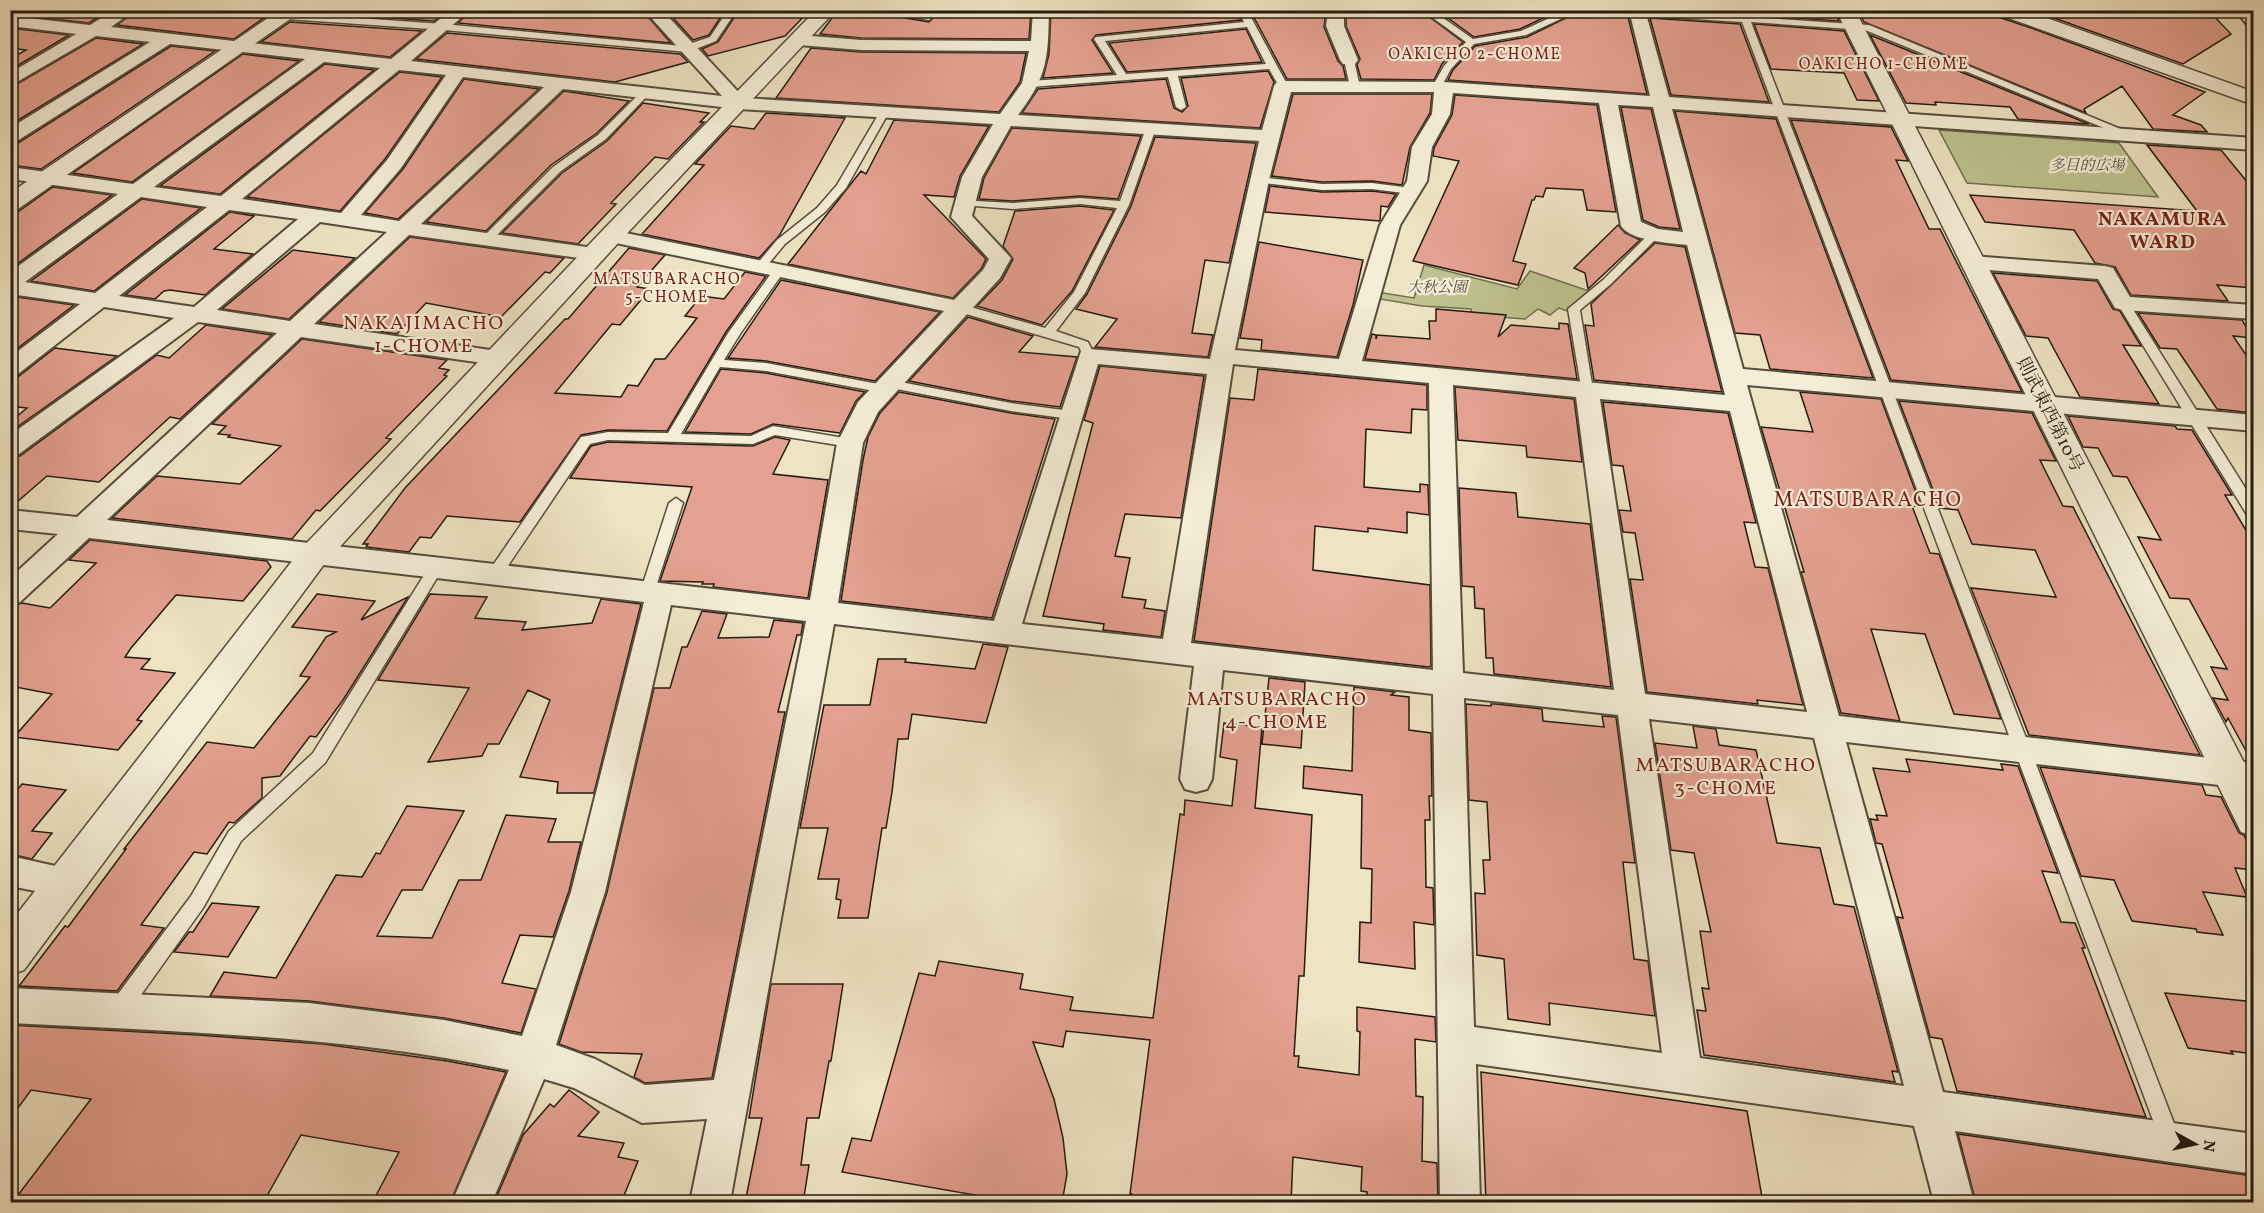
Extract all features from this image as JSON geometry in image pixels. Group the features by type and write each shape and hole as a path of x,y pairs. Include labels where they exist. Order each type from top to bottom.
{"street":[{"path":"10,81 127,10"},
{"path":"10,369 225,203 462,10"},
{"path":"652,10 739,103"},
{"path":"10,956 314,555 496,358 827,10"},
{"path":"710,1203 822,612 850,443 867,408 992,273 1000,258 961,217 962,202 982,159 1030,84 1039,46 1041,10"},
{"path":"1336,10 1335,26 1349,60"},
{"path":"2004,10 2253,99"},
{"path":"2032,10 2253,89"},
{"path":"2244,10 2253,21"},
{"path":"1637,12 1954,1203"},
{"path":"10,204 290,13"},
{"name":"則武東西第10号","path":"1849,18 2043,404 2242,775 2253,820"},
{"path":"12,22 739,103 1271,136"},
{"path":"10,137 168,38"},
{"path":"799,40 861,45 1039,46"},
{"path":"10,285 322,55"},
{"path":"346,220 394,164 458,71"},
{"path":"1175,653 1222,362 1259,180 1271,136 1278,76 1354,87 1440,87 2253,144"},
{"path":"10,595 560,82"},
{"path":"1348,368 1390,225 1417,181 1422,147 1441,114 1440,87"},
{"path":"1607,98 1631,226 1654,235 1696,240"},
{"path":"10,173 487,239 603,245 770,268 960,308"},
{"path":"10,448 196,314 316,215"},
{"path":"1972,263 2105,273 2123,303 2253,314"},
{"path":"10,285 496,358"},
{"path":"1005,633 1089,356 1348,368 1740,404"},
{"path":"1441,376 1450,684 1460,1203"},
{"path":"1733,376 2253,423"},
{"path":"1587,390 1684,1075"},
{"path":"10,519 2242,775"},
{"path":"472,1203 534,1057 588,892 653,593"},
{"path":"1196,779 1210,657"},
{"path":"10,871 66,882"},
{"path":"10,1005 309,1022 444,1038 534,1057 582,1072 642,1104 730,1098"},
{"path":"1457,1043 2253,1154"}],"lane":[{"path":"290,13 688,48 713,39 733,10"},
{"path":"874,10 929,17 935,10"},
{"path":"1242,10 1278,76"},
{"path":"1426,10 1472,42"},
{"path":"1440,87 1447,68 1472,42 1523,33 1576,10"},
{"path":"1600,10 1849,18 2130,135"},
{"path":"1744,15 1884,390 2171,1142"},
{"path":"1123,76 1099,39 1248,24"},
{"path":"1349,60 1354,87"},
{"path":"1030,84 1172,72 1278,76"},
{"path":"1172,72 1180,107"},
{"path":"487,239 557,169 603,137 646,92"},
{"path":"671,440 734,333 770,268 781,242 821,210 842,186 884,112"},
{"path":"1048,333 1079,293 1124,205 1151,128"},
{"path":"1259,180 1322,187 1372,186 1411,192"},
{"path":"962,202 1013,206 1080,201 1124,205"},
{"path":"1587,390 1574,309 1607,282 1654,235"},
{"path":"2123,303 2253,514"},
{"path":"960,308 1084,345 1089,356"},
{"path":"716,363 766,367 1071,415"},
{"path":"494,575 586,440 608,436 671,440 753,440 773,430 850,443"},
{"path":"653,593 676,503"},
{"path":"117,1011 197,902 235,836 319,758 436,568"}],"green space":[{"name":"多目的広場","path":"1939,130 2119,143 2158,197 1967,183"},
{"name":"大秋公園","path":"1424,265 1517,289 1530,271 1589,291 1567,311 1559,308 1550,315 1538,309 1525,319 1472,315 1471,309 1422,306 1374,298 1377,292 1414,298"}],"building":[{"path":"10,10 109,10 89,23 10,14"},
{"path":"137,10 275,10 234,39 117,25"},
{"path":"305,10 447,10 434,21 304,12"},
{"path":"472,10 642,10 671,43 458,23"},
{"path":"666,10 707,10 708,18 722,15 709,35 693,40"},
{"path":"739,10 810,10 785,36 708,56 702,49 718,42"},
{"path":"838,10 869,12 929,22 941,10 1031,10 1029,39 861,38 820,34"},
{"path":"1051,10 1236,10 1241,20 1096,35 1092,40 1113,73 1043,78 1049,54"},
{"path":"1250,10 1278,10 1280,13 1326,11 1324,27 1338,61 1343,66 1346,79 1287,79"},
{"path":"1346,10 1420,10 1463,42 1442,64 1434,80 1361,79 1357,65 1360,59 1346,26"},
{"path":"1437,10 1560,10 1520,29 1474,37"},
{"path":"1582,10 1594,10 1600,15 1628,17 1647,94 1448,80 1453,70 1475,46 1527,37"},
{"path":"1749,10 1834,10 1839,21 1751,15"},
{"path":"1858,10 1978,10 2034,29 2205,92 2173,115 2201,125 2207,132 2153,129 2122,86 2084,109 2086,113 1864,22"},
{"path":"2067,10 2208,10 2231,34 2183,64 2054,18"},
{"path":"1650,18 1740,24 1769,102 1671,95"},
{"path":"290,22 422,31 390,57 261,42"},
{"path":"1754,24 1844,31 1879,101 1857,100 1844,73 1771,69"},
{"path":"10,28 69,35 10,70 10,59 26,50 10,48"},
{"path":"1246,29 1262,62 1127,72 1109,43"},
{"path":"447,33 680,54 688,62 615,82 416,59"},
{"path":"1870,35 2089,124 2018,119 2010,107 1935,102 1936,105 1906,103"},
{"path":"96,38 143,44 10,125 10,88"},
{"path":"171,46 215,51 41,169 10,165 10,145 18,143"},
{"path":"811,48 861,52 1026,53 1020,82 999,112 776,98"},
{"path":"243,54 299,61 132,182 73,173"},
{"path":"325,64 374,70 220,194 160,186"},
{"path":"1268,71 1274,82 1260,128 1022,113 1038,89 1166,79 1174,108 1182,112 1188,106 1181,78"},
{"path":"400,72 442,77 385,159 340,211 247,197"},
{"path":"464,79 539,89 398,219 365,213 403,169"},
{"path":"564,91 629,101 597,133 551,165 486,231 426,222"},
{"path":"1293,94 1432,94 1430,113 1410,147 1402,185 1372,181 1322,182 1272,176"},
{"path":"1455,95 1597,105 1616,212 1587,210 1583,190 1546,188 1543,197 1536,196 1532,200 1513,261 1526,264 1518,285 1413,261 1459,161 1433,156 1434,148 1452,115"},
{"path":"643,103 709,113 700,122 704,122 668,159 655,157 611,203 616,204 578,244 502,233 562,173 607,141"},
{"path":"1621,107 1651,109 1680,229 1659,227 1643,220"},
{"path":"1675,111 1776,119 1873,378 1770,369 1760,335 1735,333"},
{"path":"766,113 845,118 779,236 759,258 642,234 704,165 695,164 731,126 754,129"},
{"path":"894,120 989,126 960,176 954,197 924,195 986,259 981,269 953,298 788,264 861,171 866,174"},
{"path":"1791,120 1891,127 1908,161 1896,160 1929,229 1940,229 2022,392 1891,380"},
{"path":"1012,128 1141,136 1118,199 1080,196 1013,201 979,199 984,178"},
{"path":"1155,137 1256,143 1229,263 1205,260 1192,333 1213,335 1208,357 1095,347 1117,319 1076,309 1087,294 1131,206"},
{"path":"2147,145 2221,150 2253,189 2253,288 2217,285 2228,301 2131,295 2115,267 2095,263 2074,230 1985,222 1970,195 2197,211"},
{"path":"1270,186 1322,192 1372,191 1396,194 1388,207 1381,206 1380,221 1265,212"},
{"path":"53,187 112,195 10,269 10,213 19,211"},
{"path":"142,199 201,208 94,291 31,281"},
{"path":"1080,206 1114,210 1072,291 1042,325 977,306 1002,280 1013,259 1003,246 1015,211"},
{"path":"230,212 254,216 214,249 253,254 205,295 170,290 164,291 155,299 125,295"},
{"path":"1618,225 1625,233 1640,240 1588,289 1585,273 1574,268"},
{"path":"410,237 564,258 550,273 545,272 501,317 426,303 397,334 319,322"},
{"path":"1259,242 1363,260 1353,305 1337,357 1261,350 1262,340 1240,338"},
{"path":"1655,243 1685,247 1722,392 1594,380 1585,325 1594,326 1591,304"},
{"path":"629,248 665,255 637,287 650,289 620,325 612,324 555,393 621,397 628,385 638,386 655,359 665,359 697,318 685,316 701,296 724,299 745,272 766,276 726,332 667,431 608,430 581,435 520,522 447,516 431,538 420,537 409,552 366,547 368,544 363,544 405,488 565,319 568,319"},
{"path":"293,250 355,258 289,319 222,309"},
{"path":"1993,273 2097,281 2113,309 2120,311 2141,346 2123,345 2159,404 2080,397 2048,338 2026,336"},
{"path":"781,280 940,312 875,381 766,361 728,358"},
{"path":"10,296 74,305 10,354"},
{"path":"1436,309 1506,315 1498,337 1511,325 1559,329 1559,323 1568,324 1577,379 1365,359 1372,334 1376,335 1376,339 1377,335 1430,339 1429,321 1436,321"},
{"path":"2138,313 2242,320 2253,338 2233,336 2253,365 2253,413 2217,409 2177,349 2160,348"},
{"path":"968,317 1033,336 1019,352 1077,357 1060,407 1011,401 909,381"},
{"path":"206,325 272,335 180,419 170,417 99,482 47,476 10,508 10,458 20,456 157,355 169,358"},
{"path":"302,339 447,360 439,368 449,370 444,375 447,376 386,438 391,439 320,511 316,510 292,539 112,518 157,476 240,484 281,446 218,434 226,426 212,424"},
{"path":"55,348 117,356 10,432 10,422 27,408 10,406 10,378 19,376"},
{"path":"1100,366 1204,376 1181,518 1125,514 1115,556 1130,558 1122,597 1146,600 1144,608 1165,611 1161,637 1103,630 1104,624 1043,616 1093,423 1084,420"},
{"path":"721,369 766,373 865,392 856,401 840,433 773,424 751,434 685,432"},
{"path":"1258,369 1427,385 1427,410 1412,409 1411,433 1366,429 1364,487 1420,492 1420,484 1428,485 1429,515 1407,512 1407,533 1368,528 1368,532 1315,526 1313,570 1430,585 1431,666 1194,641 1230,398 1254,400"},
{"path":"1455,387 1574,399 1582,462 1527,457 1526,446 1458,440"},
{"path":"899,392 1055,419 992,618 841,601 868,437 880,413"},
{"path":"1800,392 1881,399 1921,506 1912,506 1930,553 1939,554 2001,719 1954,714 1925,634 1871,629 1900,721 1841,713 1801,572 1804,572 1761,427 1813,432"},
{"path":"1899,401 2032,413 2056,461 2040,460 2063,506 2073,507 2200,755 2029,735 1971,588 2056,597 2035,550 1972,544 1958,510 1940,508"},
{"path":"1603,402 1728,413 1756,523 1744,522 1755,567 1768,568 1803,705 1757,700 1758,704 1647,692 1630,579 1643,580 1635,533 1623,532 1619,510 1631,511 1623,466 1612,465"},
{"path":"2068,416 2175,426 2177,429 2192,430 2232,495 2225,495 2253,542 2253,761 2228,718 2226,722 2213,698 2228,700 2211,667 2227,669 2189,599 2170,598 2138,537 2161,540 2127,477 2113,476 2098,448 2083,447"},
{"path":"775,437 790,440 773,474 828,480 808,598 713,587 714,584 702,584 703,582 660,581 692,487 570,478 591,446 608,442 753,446"},
{"path":"1459,488 1516,493 1518,517 1590,524 1611,687 1494,674 1493,658 1486,658 1484,609 1475,608 1474,587 1462,586"},
{"path":"90,540 267,561 271,567 243,601 176,595 131,648 125,657 150,659 141,669 175,673 137,720 142,721 118,750 14,737 52,694 10,686 10,607 22,603 50,608 96,563 69,560"},
{"path":"317,594 375,601 361,620 408,597 343,700 316,737 310,736 280,776 262,778 262,798 234,823 229,822 207,854 194,852 141,925 164,928 117,991 19,986 65,926 68,927 126,849 124,849 207,742 254,748 310,677 300,676 326,637 336,632 292,627"},
{"path":"430,594 487,597 475,618 526,622 522,630 592,623 601,599 641,604 594,793 557,793 558,782 520,777 550,700 528,690 499,744 488,744 482,756 428,762 469,688 378,680"},
{"path":"702,611 727,614 718,638 769,637 774,620 803,623 801,635 797,635 778,712 785,712 712,1078 645,1083 634,1077 642,1054 581,1052 559,1044 607,892 654,688 670,688 682,647 687,647"},
{"path":"983,644 1008,647 986,723 912,714 908,739 898,739 886,828 882,828 868,918 838,918 841,900 836,899 839,879 818,879 828,828 800,828 824,705 870,705 878,659 906,659 905,662 975,669"},
{"path":"1269,678 1305,682 1301,748 1262,744"},
{"path":"1354,687 1395,692 1391,695 1409,697 1409,730 1431,733 1432,796 1429,796 1430,820 1425,820 1426,887 1433,888 1434,925 1414,922 1415,969 1359,962 1360,922 1371,923 1372,869 1361,868 1362,795 1303,788 1304,766 1352,771"},
{"path":"1466,704 1491,706 1491,704 1496,704 1542,709 1543,721 1604,727 1602,716 1616,717 1635,863 1623,862 1634,959 1648,961 1655,1016 1549,1003 1550,1025 1508,1019 1504,959 1477,955 1475,893 1485,894 1483,860 1490,860 1487,802 1469,800"},
{"path":"1224,723 1262,727 1255,808 1312,815 1304,976 1299,976 1294,1056 1299,1056 1298,1067 1359,1075 1360,1032 1357,1031 1357,1007 1435,1017 1436,1042 1415,1039 1416,1096 1423,1097 1422,1161 1437,1163 1438,1203 1367,1203 1367,1192 1361,1191 1362,1167 1293,1157 1291,1203 1131,1203 1132,1194 1130,1194 1150,1040 1066,1031 1063,1047 1033,1042 1054,1099 1063,1138 1067,1174 1062,1203 1021,1203 842,1172 852,1138 871,1141 919,973 935,976 939,961 1023,974 1020,989 1073,997 1070,1010 1153,1018 1180,814 1184,815 1185,800 1232,806 1237,760 1220,757"},
{"path":"1693,726 1716,729 1719,745 1756,750 1777,843 1820,848 1834,904 1854,907 1898,1072 1892,1071 1895,1082 1704,1055 1697,1010 1706,1011 1702,988 1709,989 1700,931 1711,932 1694,853 1671,850 1655,743 1697,748"},
{"path":"1906,759 2003,770 2001,764 2018,766 2058,873 2042,871 2061,922 2075,923 2085,948 2082,948 2146,1117 1957,1091 1942,1039 1930,1037 1897,917 1903,918 1882,844 1876,843 1870,819 1878,820 1876,815 1887,816 1873,768 1910,772"},
{"path":"2040,767 2202,785 2206,795 2221,797 2253,855 2253,870 2235,868 2247,897 2203,892 2223,935 2197,932 2196,929 2132,921 2114,880 2081,876"},
{"path":"22,784 66,790 32,831 52,833 32,859 10,854 10,798"},
{"path":"407,806 464,811 422,890 402,890 377,936 432,938 459,880 481,880 506,815 556,819 548,842 581,842 569,891 553,937 520,935 502,983 536,989 521,1033 444,1018 309,1001 210,996 224,972 276,978 336,875 362,877 376,853 380,854"},
{"path":"212,903 259,907 228,957 174,952 189,932 193,932"},
{"path":"771,984 843,984 819,1118 807,1118 801,1165 809,1165 803,1203 745,1203 762,1118 749,1118"},
{"path":"2165,993 2246,1001 2253,1016 2253,1054 2231,1051 2233,1054 2188,1048"},
{"path":"10,1025 323,1044 447,1061 506,1072 450,1203 372,1203 399,1152 301,1135 263,1203 165,1203 136,1195 130,1203 12,1203 91,1099 31,1090 10,1119"},
{"path":"1481,1072 1747,1111 1763,1203 1486,1203"},
{"path":"569,1090 599,1112 578,1136 624,1143 618,1157 638,1161 621,1203 494,1203 523,1135 550,1104 554,1107"},
{"path":"1958,1134 2253,1176 2253,1203 1976,1203"}],"district":[{"name":"OAKICHO 2-CHOME","path":"1475,55"},
{"name":"OAKICHO 1-CHOME","path":"1884,65"},
{"name":"NAKAMURA WARD","path":"2163,232"},
{"name":"MATSUBARACHO 5-CHOME","path":"667,289"},
{"name":"NAKAJIMACHO 1-CHOME","path":"424,336"},
{"name":"MATSUBARACHO","path":"1868,500"},
{"name":"MATSUBARACHO 4-CHOME","path":"1277,712"},
{"name":"MATSUBARACHO 3-CHOME","path":"1726,778"}]}
